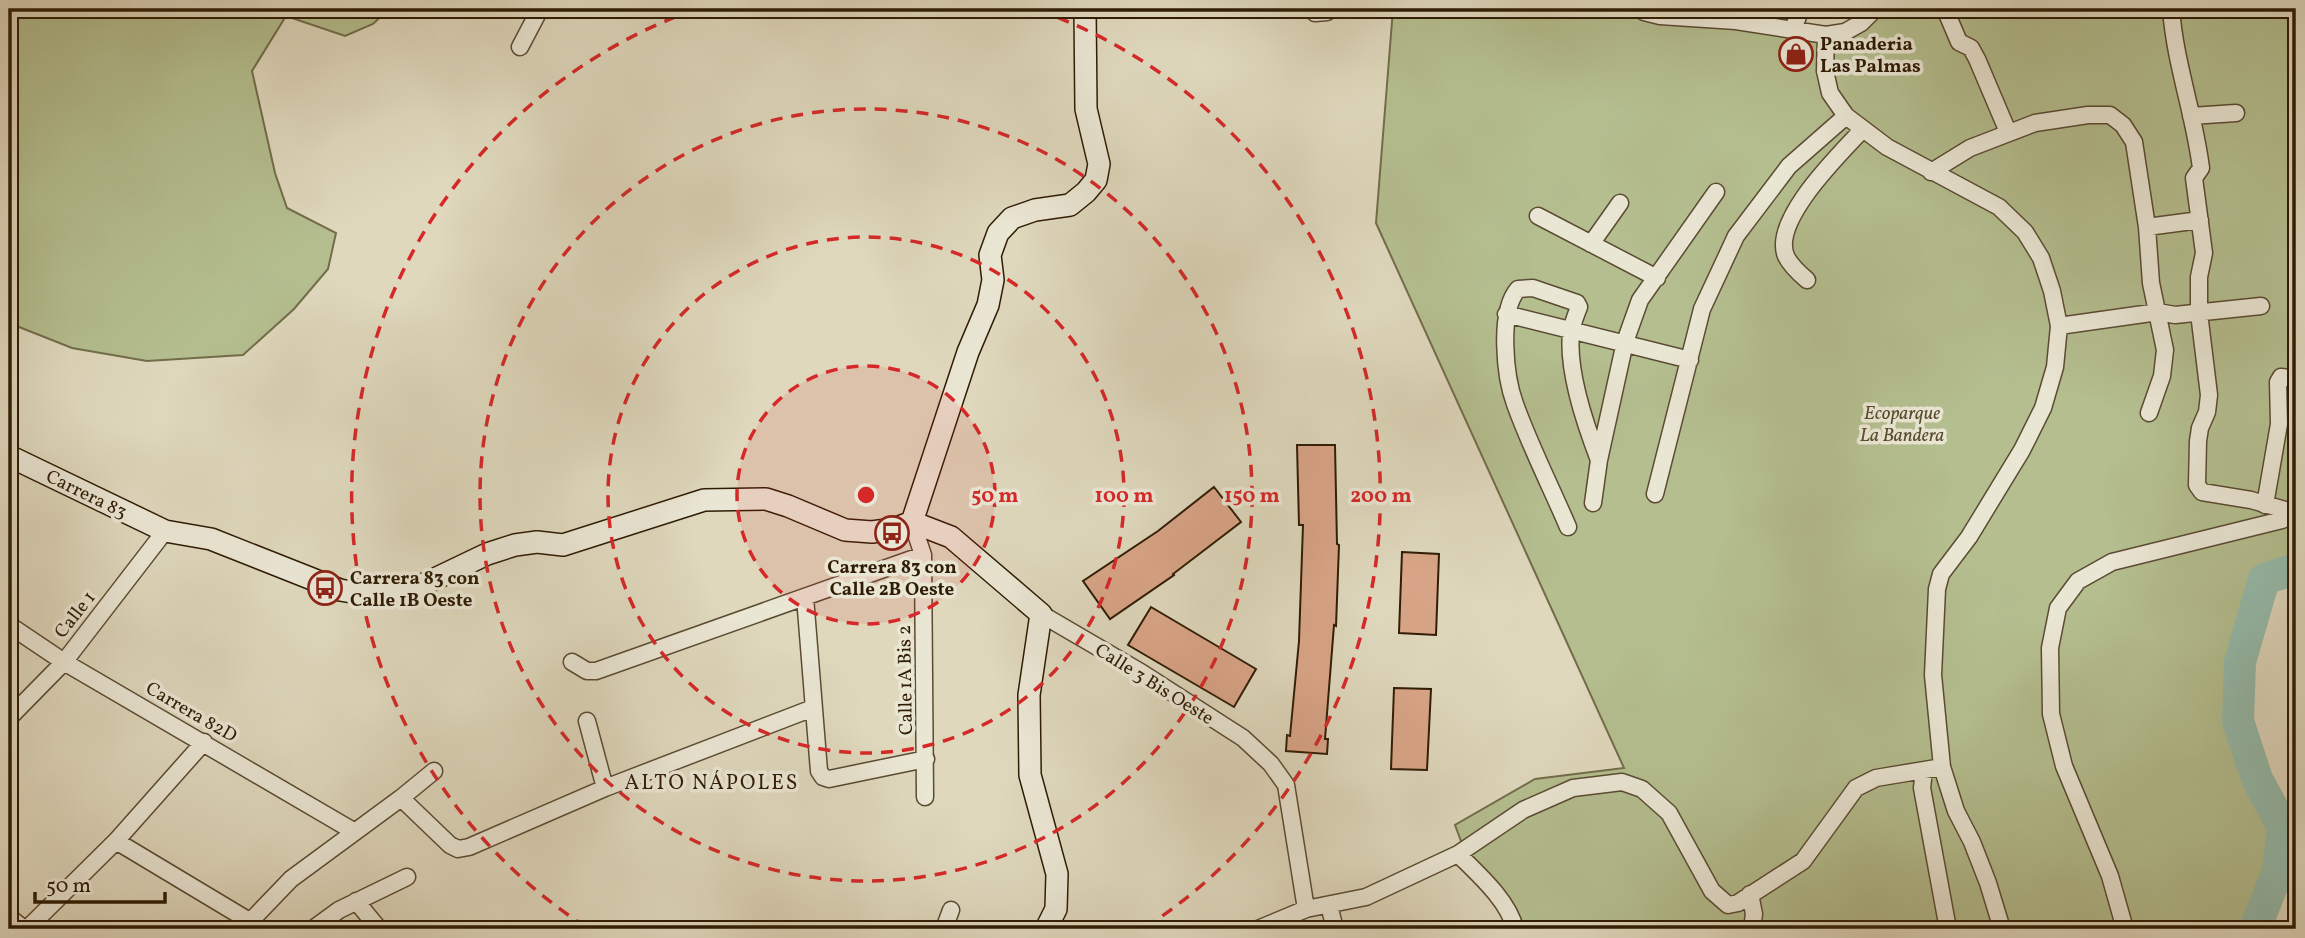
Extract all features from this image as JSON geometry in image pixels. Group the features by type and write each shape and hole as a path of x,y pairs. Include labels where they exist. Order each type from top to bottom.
{"street":[{"path":"520,47 540,9"},
{"path":"912,522 968,352 988,304 993,280 990,255 998,233 1012,218 1035,210 1070,205 1096,180 1098,164 1086,109 1085,9"},
{"path":"1311,9 1315,13 1327,12 1330,9"},
{"path":"1793,29 1801,9"},
{"path":"1643,10 1660,16 1736,21 1826,35 1845,32 1861,23 1875,9 1891,9"},
{"path":"1945,9 1959,42 1971,48 1977,59 2008,132"},
{"path":"2171,9 2174,44 2201,167 2194,178 2204,253 2199,277 2199,313 2209,395 2198,441 2197,485 2202,492 2296,513"},
{"path":"1826,35 1825,71 1830,93 1846,116 1887,147 1999,207 2025,232 2041,258 2052,291 2059,326 2055,367 2043,408 2022,450 1969,537 1941,574 1937,589 1933,675 1942,767 1956,811 1988,883 2002,929"},
{"path":"2191,116 2236,113"},
{"path":"1931,172 1970,148 2008,132 2048,121 2088,115 2110,116 2123,125 2134,142 2147,227 2151,283 2165,350 2162,376 2149,413"},
{"path":"1655,494 1702,309 1736,236 1789,166 1846,116"},
{"path":"1807,280 1785,255 1785,235 1793,215 1812,186 1863,129"},
{"path":"1593,503 1599,460 1625,342 1640,300 1716,192"},
{"path":"1591,244 1620,203"},
{"path":"1538,216 1657,278"},
{"path":"2147,227 2200,220"},
{"path":"1569,527 1514,401 1508,371 1506,314 1517,289 1534,288 1577,303 1579,307 1571,331 1571,368 1588,433 1599,460"},
{"path":"2059,326 2158,312 2175,315 2261,306"},
{"path":"1506,314 1690,360"},
{"path":"2264,505 2279,424 2278,382 2281,377 2296,379"},
{"name":"Carrera 83","path":"9,456 165,531 211,539 340,590 370,595 414,589 487,554 515,545 537,542 563,545 704,500 766,499 845,530 872,533 912,522"},
{"path":"2125,929 2110,876 2064,766 2051,714 2050,648 2057,608 2078,581 2112,562 2282,520 2296,513"},
{"name":"Calle 1A Bis 2","path":"912,522 923,555 925,797"},
{"name":"Calle 3 Bis Oeste","path":"912,522 951,537 1041,614 1142,673 1243,738 1270,764 1286,785 1306,909"},
{"name":"Calle 1","path":"9,718 64,662 165,531"},
{"path":"572,662 587,671 596,671 923,555"},
{"path":"805,597 819,771 823,777 829,779 926,759"},
{"path":"1041,614 1029,695 1030,775 1057,874 1056,909 1046,929"},
{"name":"Carrera 82D","path":"9,625 64,662 355,832"},
{"path":"401,798 450,845 458,849 469,847 605,788 813,708"},
{"path":"587,721 605,788"},
{"path":"9,918 26,929 116,841 204,742"},
{"path":"1258,929 1306,909 1366,897 1458,854 1523,810 1573,788 1622,782 1642,789 1670,813 1712,891 1728,905 1738,904 1803,861 1856,788 1876,778 1942,767"},
{"path":"1924,770 1922,788 1948,929"},
{"path":"116,841 247,925 291,879 314,860 434,771"},
{"path":"1458,854 1490,886 1513,921 1515,929"},
{"path":"313,929 339,910 408,877"},
{"path":"1750,894 1754,914 1752,929"},
{"path":"356,901 379,929"},
{"path":"1329,905 1335,929"},
{"path":"944,929 951,910"}],"green space":[{"path":"9,9 389,9 373,24 345,36 286,16 252,71 275,173 287,208 336,233 328,269 294,309 243,355 147,361 72,348 9,323"},
{"name":"Ecoparque La Bandera","path":"1393,9 1640,9 1826,35 1875,9 2296,9 2296,569 2264,579 2240,662 2238,721 2257,779 2283,827 2278,871 2255,929 1510,929 1497,892 1470,865 1455,825 1535,779 1624,768 1376,223"}],"building":[{"path":"1297,445 1335,445 1339,545 1336,626 1334,625 1325,739 1328,739 1327,754 1286,751 1287,735 1290,736 1299,641 1303,525 1299,525"},
{"path":"1214,487 1241,522 1174,575 1110,619 1083,581 1158,531"},
{"path":"1402,552 1439,554 1436,635 1399,633"},
{"path":"1151,607 1256,669 1234,707 1128,645"},
{"path":"1394,688 1431,689 1427,770 1391,769"}],"waterway":[{"path":"2255,929 2278,871 2283,827 2257,779 2238,721 2240,662 2264,579 2296,569"}],"place":[{"name":"Panaderia Las Palmas","path":"1796,54"},
{"name":"Carrera 83 con Calle 2B Oeste","path":"892,533"},
{"name":"Carrera 83 con Calle 1B Oeste","path":"325,588"}],"district":[{"name":"ALTO NÁPOLES","path":"712,782"}]}
